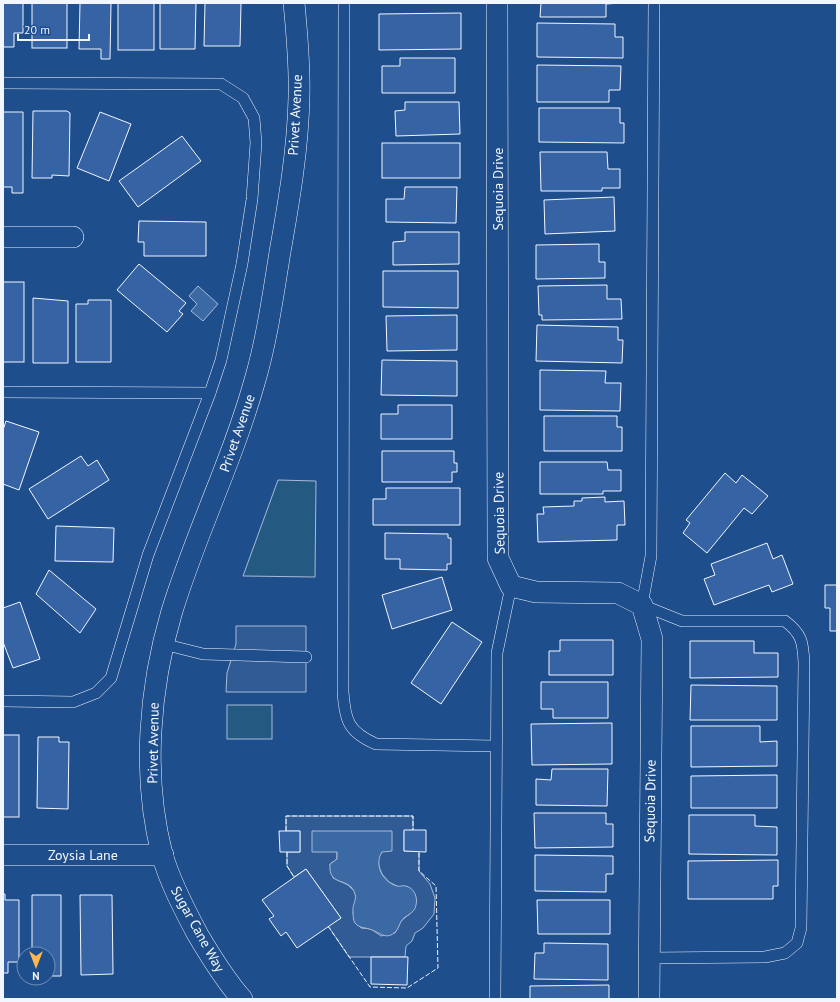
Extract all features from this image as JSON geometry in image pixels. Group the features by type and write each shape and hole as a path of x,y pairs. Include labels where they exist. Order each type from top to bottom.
{"street":[{"name":"Privet Avenue","path":"163,855 155,815 151,781 151,743 154,698 163,644 172,610 243,418 256,379 267,329 286,220 296,135 299,96 294,3"},
{"name":"Sequoia Drive","path":"497,3 498,558 511,586"},
{"path":"3,237 73,237"},
{"path":"511,586 536,592 618,593 642,605"},
{"name":"Sequoia Drive","path":"642,605 652,639 649,999"},
{"name":"Zoysia Lane","path":"3,855 163,855"},
{"name":"Sugar Cane Way","path":"163,855 185,911 229,984 242,999"}],"lane":[{"path":"344,3 343,692 345,711 349,726 362,738 376,744 496,746"},
{"path":"649,958 765,957 785,953 797,943 801,928 804,663 803,643 800,636 797,630 785,621 682,621 642,605 651,556 654,3"},
{"path":"3,83 221,84 243,98 254,118 256,143 252,199 242,264 221,360 210,394 148,555 111,678 96,693 73,702 3,701"},
{"path":"3,392 210,394"},
{"path":"495,999 497,653 511,586"},
{"path":"163,644 203,654 306,657"}],"shaded area":[{"path":"198,286 218,304 203,321 191,311 197,304 189,296"},
{"path":"278,480 316,481 315,577 243,576"},
{"path":"236,626 306,626 306,692 226,692 227,673 236,644"},
{"path":"227,705 272,705 272,739 227,739"},
{"path":"286,816 413,816 413,830 404,831 404,851 419,851 419,871 430,884 435,898 434,914 423,928 415,933 412,941 406,946 405,957 349,957 328,926 341,918 306,869 294,877 287,866 287,852 300,852 300,831 286,831","holes":["337,852 382,852 378,857 379,867 382,874 389,882 397,886 412,912 401,921 395,933 381,936 371,929 361,928 353,913 356,897 355,892 348,885 333,878 330,864 337,859"]},
{"path":"312,831 392,831 392,851 382,852 379,867 387,881 398,886 409,887 415,893 416,899 416,905 412,913 402,920 396,932 385,936 355,923 353,909 355,894 349,885 336,879 332,876 330,871 330,864 337,859 337,852 312,852"}],"building":[{"path":"3,3 23,3 23,33 14,33 14,47 3,47"},
{"path":"32,3 67,3 67,48 32,48"},
{"path":"80,3 111,3 110,59 101,59 101,49 79,49"},
{"path":"118,3 154,3 154,50 118,50"},
{"path":"160,3 196,3 195,49 160,49"},
{"path":"205,3 241,3 240,46 204,46"},
{"path":"541,3 621,3 606,4 606,17 540,17"},
{"path":"461,13 461,49 379,50 379,14"},
{"path":"537,23 615,24 615,37 623,37 623,58 537,57"},
{"path":"400,58 455,58 455,93 382,93 382,66 400,66"},
{"path":"537,65 621,66 620,90 609,90 609,102 537,102"},
{"path":"405,102 459,102 460,134 396,136 395,111 405,110"},
{"path":"539,108 620,108 620,123 624,123 624,143 539,142"},
{"path":"33,111 67,111 70,113 69,176 52,175 52,178 32,178"},
{"path":"3,112 23,112 23,193 12,193 12,187 3,187"},
{"path":"100,112 131,124 109,181 77,168"},
{"path":"182,136 201,161 138,207 119,181"},
{"path":"382,143 460,143 460,178 382,178"},
{"path":"540,152 607,152 608,169 620,169 620,188 602,188 602,191 541,191"},
{"path":"405,187 457,187 456,223 386,222 386,199 404,199"},
{"path":"614,197 615,231 545,234 544,200"},
{"path":"139,221 206,222 206,256 144,256 144,242 138,242"},
{"path":"405,232 459,232 459,264 393,265 393,242 405,241"},
{"path":"599,244 599,262 605,262 605,278 536,279 536,245"},
{"path":"139,264 186,303 179,311 183,314 167,332 117,290"},
{"path":"383,271 458,271 458,308 383,307"},
{"path":"3,282 24,282 24,362 3,362"},
{"path":"607,285 607,299 621,299 622,319 542,320 542,315 539,315 538,286"},
{"path":"33,298 68,301 68,363 33,363"},
{"path":"88,300 111,300 111,362 76,362 76,304 88,304"},
{"path":"457,315 457,350 387,351 386,316"},
{"path":"537,325 618,327 618,340 623,340 622,363 536,361"},
{"path":"382,360 457,361 457,396 381,395"},
{"path":"540,370 606,371 605,383 621,383 620,411 540,410"},
{"path":"398,405 452,405 452,439 381,439 381,414 398,414"},
{"path":"544,416 617,416 617,427 622,427 622,451 544,451"},
{"path":"6,421 39,432 19,490 3,484 3,430"},
{"path":"382,451 454,451 454,463 457,463 457,472 452,472 452,482 382,482"},
{"path":"81,456 88,466 97,460 109,480 48,519 29,489"},
{"path":"540,462 607,462 608,470 621,470 621,491 603,491 603,494 540,494"},
{"path":"725,473 736,483 742,475 768,496 752,514 744,508 707,553 683,533 690,523 686,520"},
{"path":"386,488 460,488 460,525 373,525 373,499 386,499"},
{"path":"605,497 605,502 624,501 625,525 617,525 617,540 538,542 537,514 544,514 543,507 574,506 574,501 582,501 582,498"},
{"path":"56,526 114,528 113,562 55,561"},
{"path":"385,533 448,534 448,538 451,538 451,564 447,564 447,570 400,569 400,559 385,559"},
{"path":"767,543 773,559 782,555 793,584 772,592 769,585 714,605 704,579 715,575 711,564"},
{"path":"49,570 96,609 80,633 36,594"},
{"path":"442,577 452,610 392,629 382,595"},
{"path":"825,585 837,585 837,631 830,631 830,608 825,608"},
{"path":"20,602 40,659 13,668 3,642 3,608"},
{"path":"452,622 482,642 441,704 411,683"},
{"path":"560,640 613,640 613,675 549,675 549,651 560,651"},
{"path":"690,641 754,641 754,653 778,653 778,677 690,678"},
{"path":"541,682 608,682 608,718 553,718 553,709 541,709"},
{"path":"691,685 777,686 777,720 690,720"},
{"path":"612,723 612,764 532,765 531,724"},
{"path":"691,726 760,726 760,742 777,741 777,766 691,767"},
{"path":"3,735 19,735 19,817 3,817"},
{"path":"38,737 59,737 59,742 69,742 68,809 37,808"},
{"path":"552,769 608,769 607,806 536,805 536,779 551,780"},
{"path":"777,775 777,808 691,808 691,776"},
{"path":"534,813 606,813 606,824 613,824 613,847 535,848"},
{"path":"689,815 755,815 755,826 777,827 777,855 689,854"},
{"path":"404,830 426,830 426,852 404,851"},
{"path":"279,831 300,831 300,852 280,852"},
{"path":"535,855 613,856 613,874 606,874 606,892 535,891"},
{"path":"778,860 778,886 773,886 773,899 688,899 688,861"},
{"path":"306,869 341,918 297,948 286,932 281,936 269,919 274,916 262,900"},
{"path":"3,894 5,894 5,900 19,900 19,946 16,946 16,962 8,962 8,973 3,973"},
{"path":"32,895 61,895 61,976 56,976 56,946 32,946"},
{"path":"80,895 112,895 113,974 81,975"},
{"path":"537,900 610,900 610,934 538,934"},
{"path":"544,943 608,944 608,980 534,979 535,953 544,953"},
{"path":"371,957 408,957 407,985 371,984"},
{"path":"609,985 609,999 530,999 530,986"}],"fence":[{"path":"286,831 286,816 413,816 413,830"},
{"path":"328,926 370,987 407,988 438,968 436,886 419,871 419,851"},
{"path":"287,852 287,866 294,877"}]}
